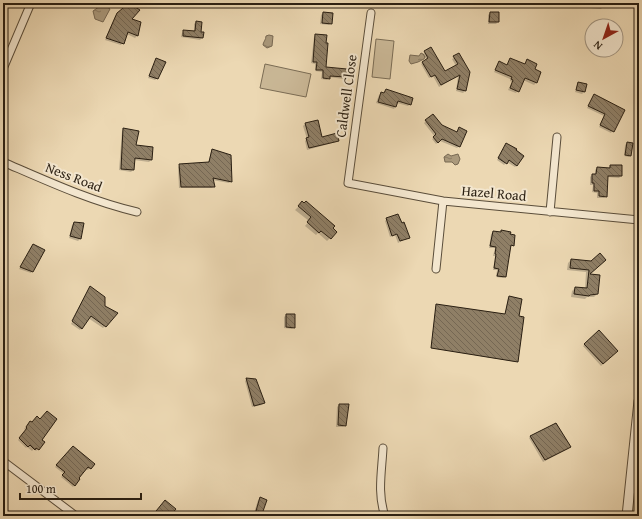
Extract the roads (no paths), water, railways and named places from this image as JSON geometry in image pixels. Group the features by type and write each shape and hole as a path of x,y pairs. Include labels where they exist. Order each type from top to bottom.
{"street":[{"path":"3,69 31,3"},
{"name":"Caldwell Close","path":"348,183 370,14"},
{"path":"550,212 557,137"},
{"name":"Ness Road","path":"3,162 68,191 116,207 137,212"},
{"name":"Hazel Road","path":"348,183 443,202 639,220"},
{"path":"436,269 443,202"},
{"path":"627,516 638,431 639,402"},
{"path":"383,448 380,488 384,516"},
{"path":"3,461 72,515"}],"water":[{"path":"103,4 110,9 103,22 95,19 93,11"},
{"path":"266,36 273,36 272,46 267,48 263,44"},
{"path":"421,53 425,57 424,59 411,64 409,61 410,55 419,56"},
{"path":"448,154 451,156 458,154 460,159 458,164 455,165 452,162 445,162 444,157"}]}
